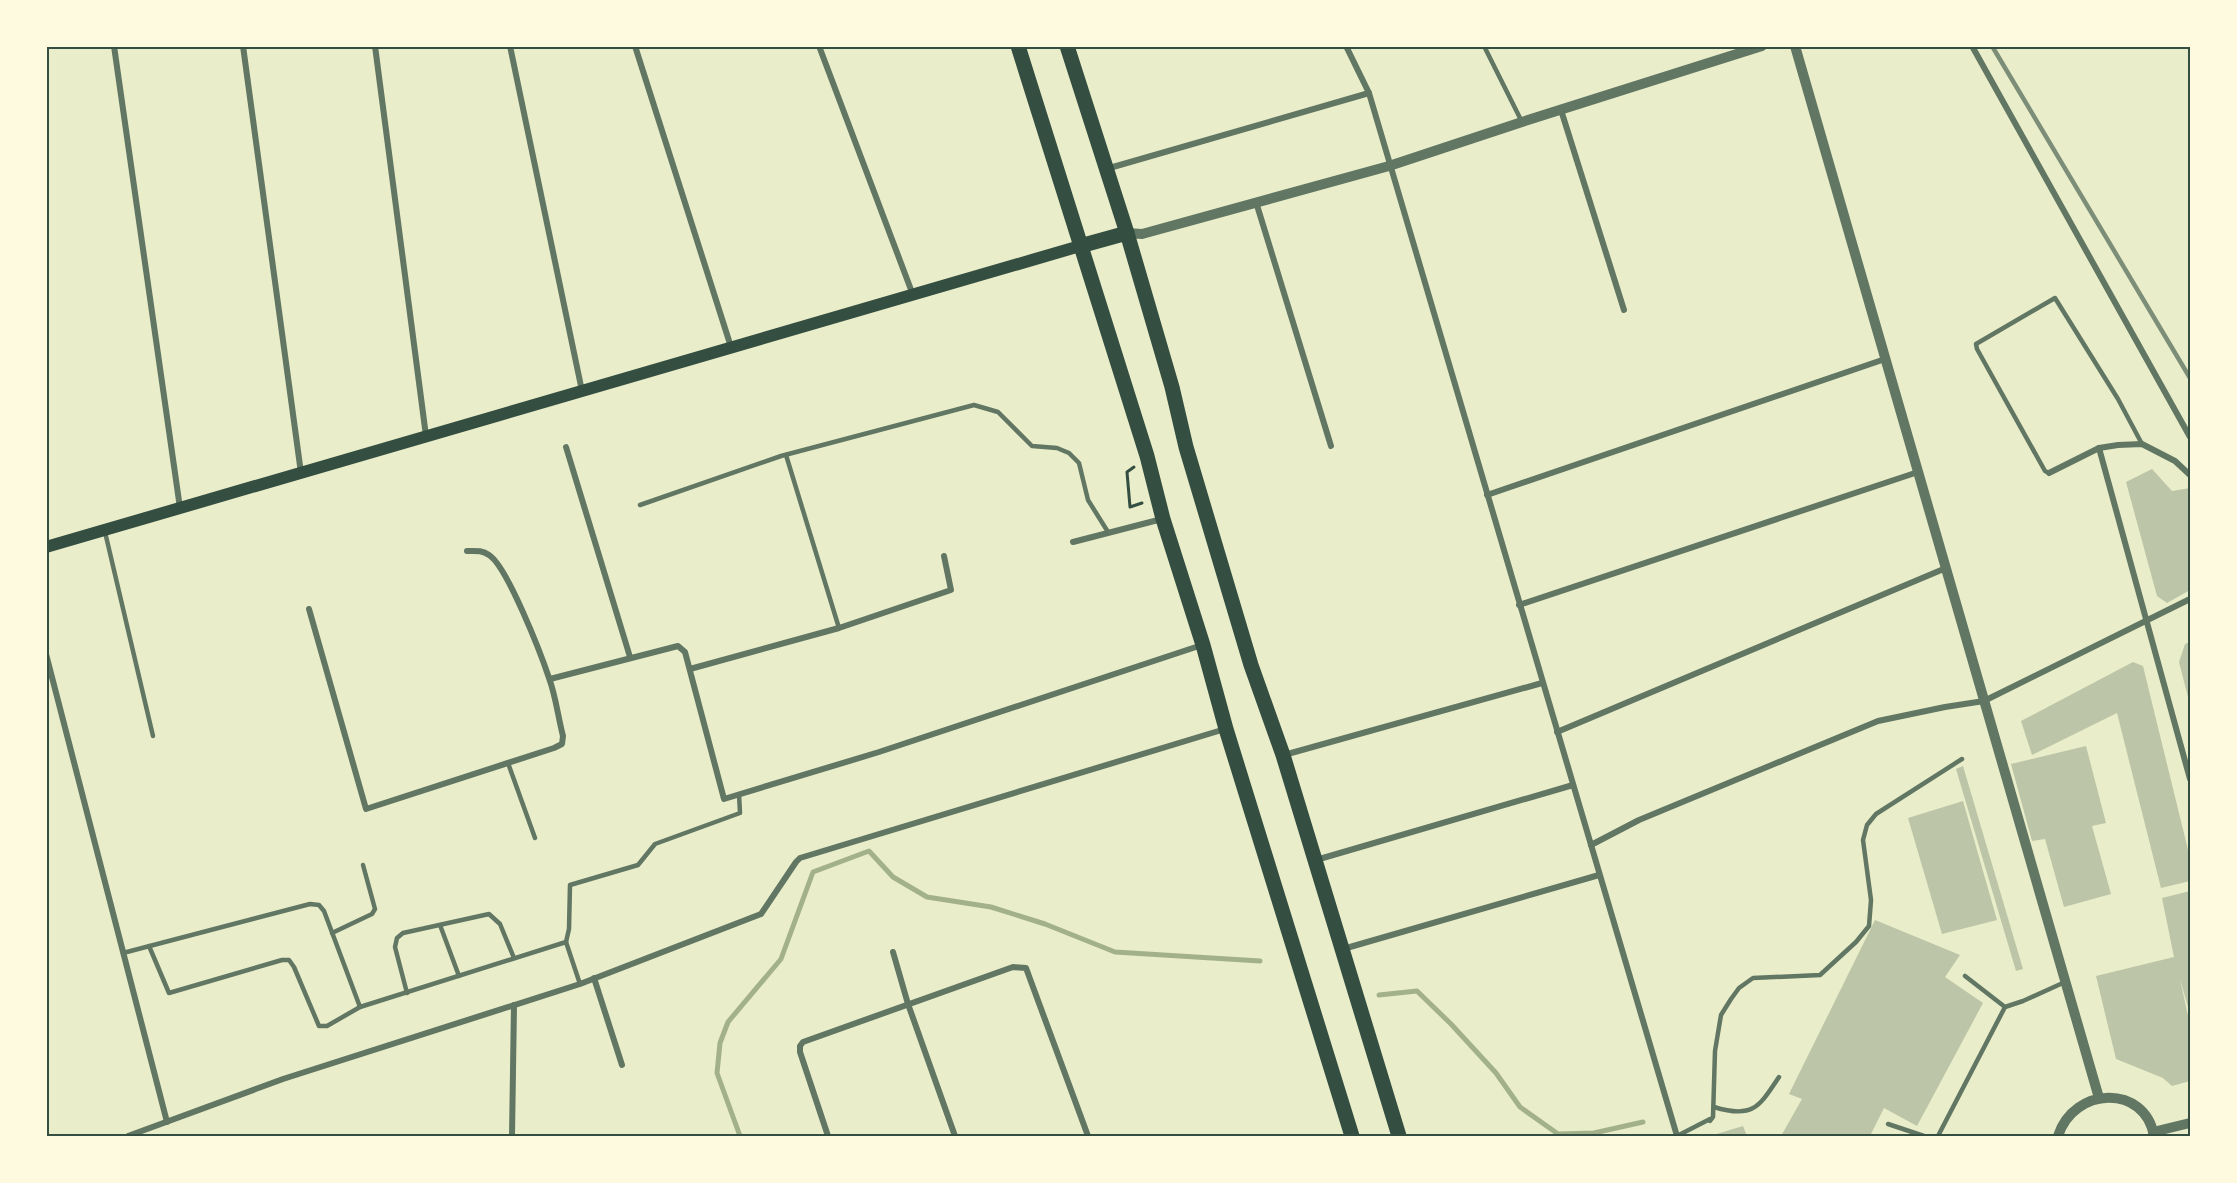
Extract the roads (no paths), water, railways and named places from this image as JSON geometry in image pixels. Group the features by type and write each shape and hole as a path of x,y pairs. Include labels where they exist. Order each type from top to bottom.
{"main road":[{"path":"1018,46 1147,456 1163,519 1203,645 1226,729 1352,1137"},
{"path":"1067,46 1127,233 1172,387 1186,447 1251,665 1283,755 1399,1137"},
{"path":"46,547 1127,233"}],"street":[{"path":"114,46 180,508"},
{"path":"243,46 301,473"},
{"path":"375,46 426,436"},
{"path":"510,46 582,391"},
{"path":"635,46 731,348"},
{"path":"819,46 913,295"},
{"path":"1346,46 1369,93 1677,1136"},
{"path":"1127,233 1142,234 1389,166 1762,46"},
{"path":"1795,46 2099,1098"},
{"path":"1972,46 2190,437"},
{"path":"1106,169 1369,93"},
{"path":"1561,110 1624,310"},
{"path":"1256,202 1331,446"},
{"path":"1487,495 1885,359"},
{"path":"2049,473 2099,448 2142,444 2175,460 2190,474"},
{"path":"566,447 630,657"},
{"path":"2099,448 2190,779"},
{"path":"1519,605 1918,472"},
{"path":"1073,542 1163,519"},
{"path":"309,609 366,809 562,744 563,736 550,679 516,599 499,565 491,555 482,551 467,551"},
{"path":"690,669 839,628 951,590 944,556"},
{"path":"1557,732 1946,568"},
{"path":"1591,845 1660,811 1878,720 1945,706 1984,701 2190,599"},
{"path":"550,679 678,646 685,652 724,799 879,752 1203,645"},
{"path":"46,654 167,1122"},
{"path":"1283,755 1542,683"},
{"path":"128,1137 283,1079 580,984 761,914 800,858 1226,729"},
{"path":"1315,860 1573,785"},
{"path":"1342,949 1599,875"},
{"path":"893,952 908,1004 955,1137"},
{"path":"828,1137 800,1052 803,1042 1013,967 1026,968 1088,1137"},
{"path":"594,978 622,1065"},
{"path":"512,1137 514,1005"},
{"path":"2058,1137 2064,1122 2073,1110 2085,1102 2099,1098 2122,1100 2133,1105 2142,1112 2154,1134 2190,1123"}],"lane":[{"path":"1484,46 1522,122"},
{"path":"2049,473 1976,344 2055,298 2118,399 2142,444"},
{"path":"640,505 786,455 974,405 998,412 1032,446 1057,448 1069,453 1079,463 1088,500 1107,532"},
{"path":"786,455 839,628"},
{"path":"104,530 153,736"},
{"path":"1677,1136 1710,1119 1710,1121 1714,1107 1715,1051 1721,1015 1725,1006 1739,988 1753,978 1820,975 1862,935 1869,926 1871,914 1863,840 1867,825 1876,814 1962,759"},
{"path":"508,763 535,838"},
{"path":"580,984 566,942 569,929 570,885 638,865 656,844 740,813 739,795"},
{"path":"332,933 372,914 375,909 363,865"},
{"path":"123,953 310,904 319,905 324,910 360,1007"},
{"path":"407,993 395,947 397,938 403,933 484,914 492,915 500,924 514,958"},
{"path":"440,925 459,976"},
{"path":"149,946 169,993 282,960 290,960 319,1026 327,1026 360,1007 566,942"},
{"path":"1965,976 2005,1006"},
{"path":"1938,1137 2005,1006 2023,1001 2065,982"},
{"path":"1714,1107 1730,1112 1758,1107 1779,1077"},
{"path":"1888,1124 1924,1137"}],"waterway":[{"path":"740,1136 717,1073 720,1043 728,1022 781,959 813,872 869,851 893,877 927,897 991,907 1045,924 1115,952 1260,961"},
{"path":"1379,995 1417,991 1496,1073 1520,1107 1558,1134 1594,1133 1643,1122"}],"railway":[{"path":"1992,46 2190,378"}]}
